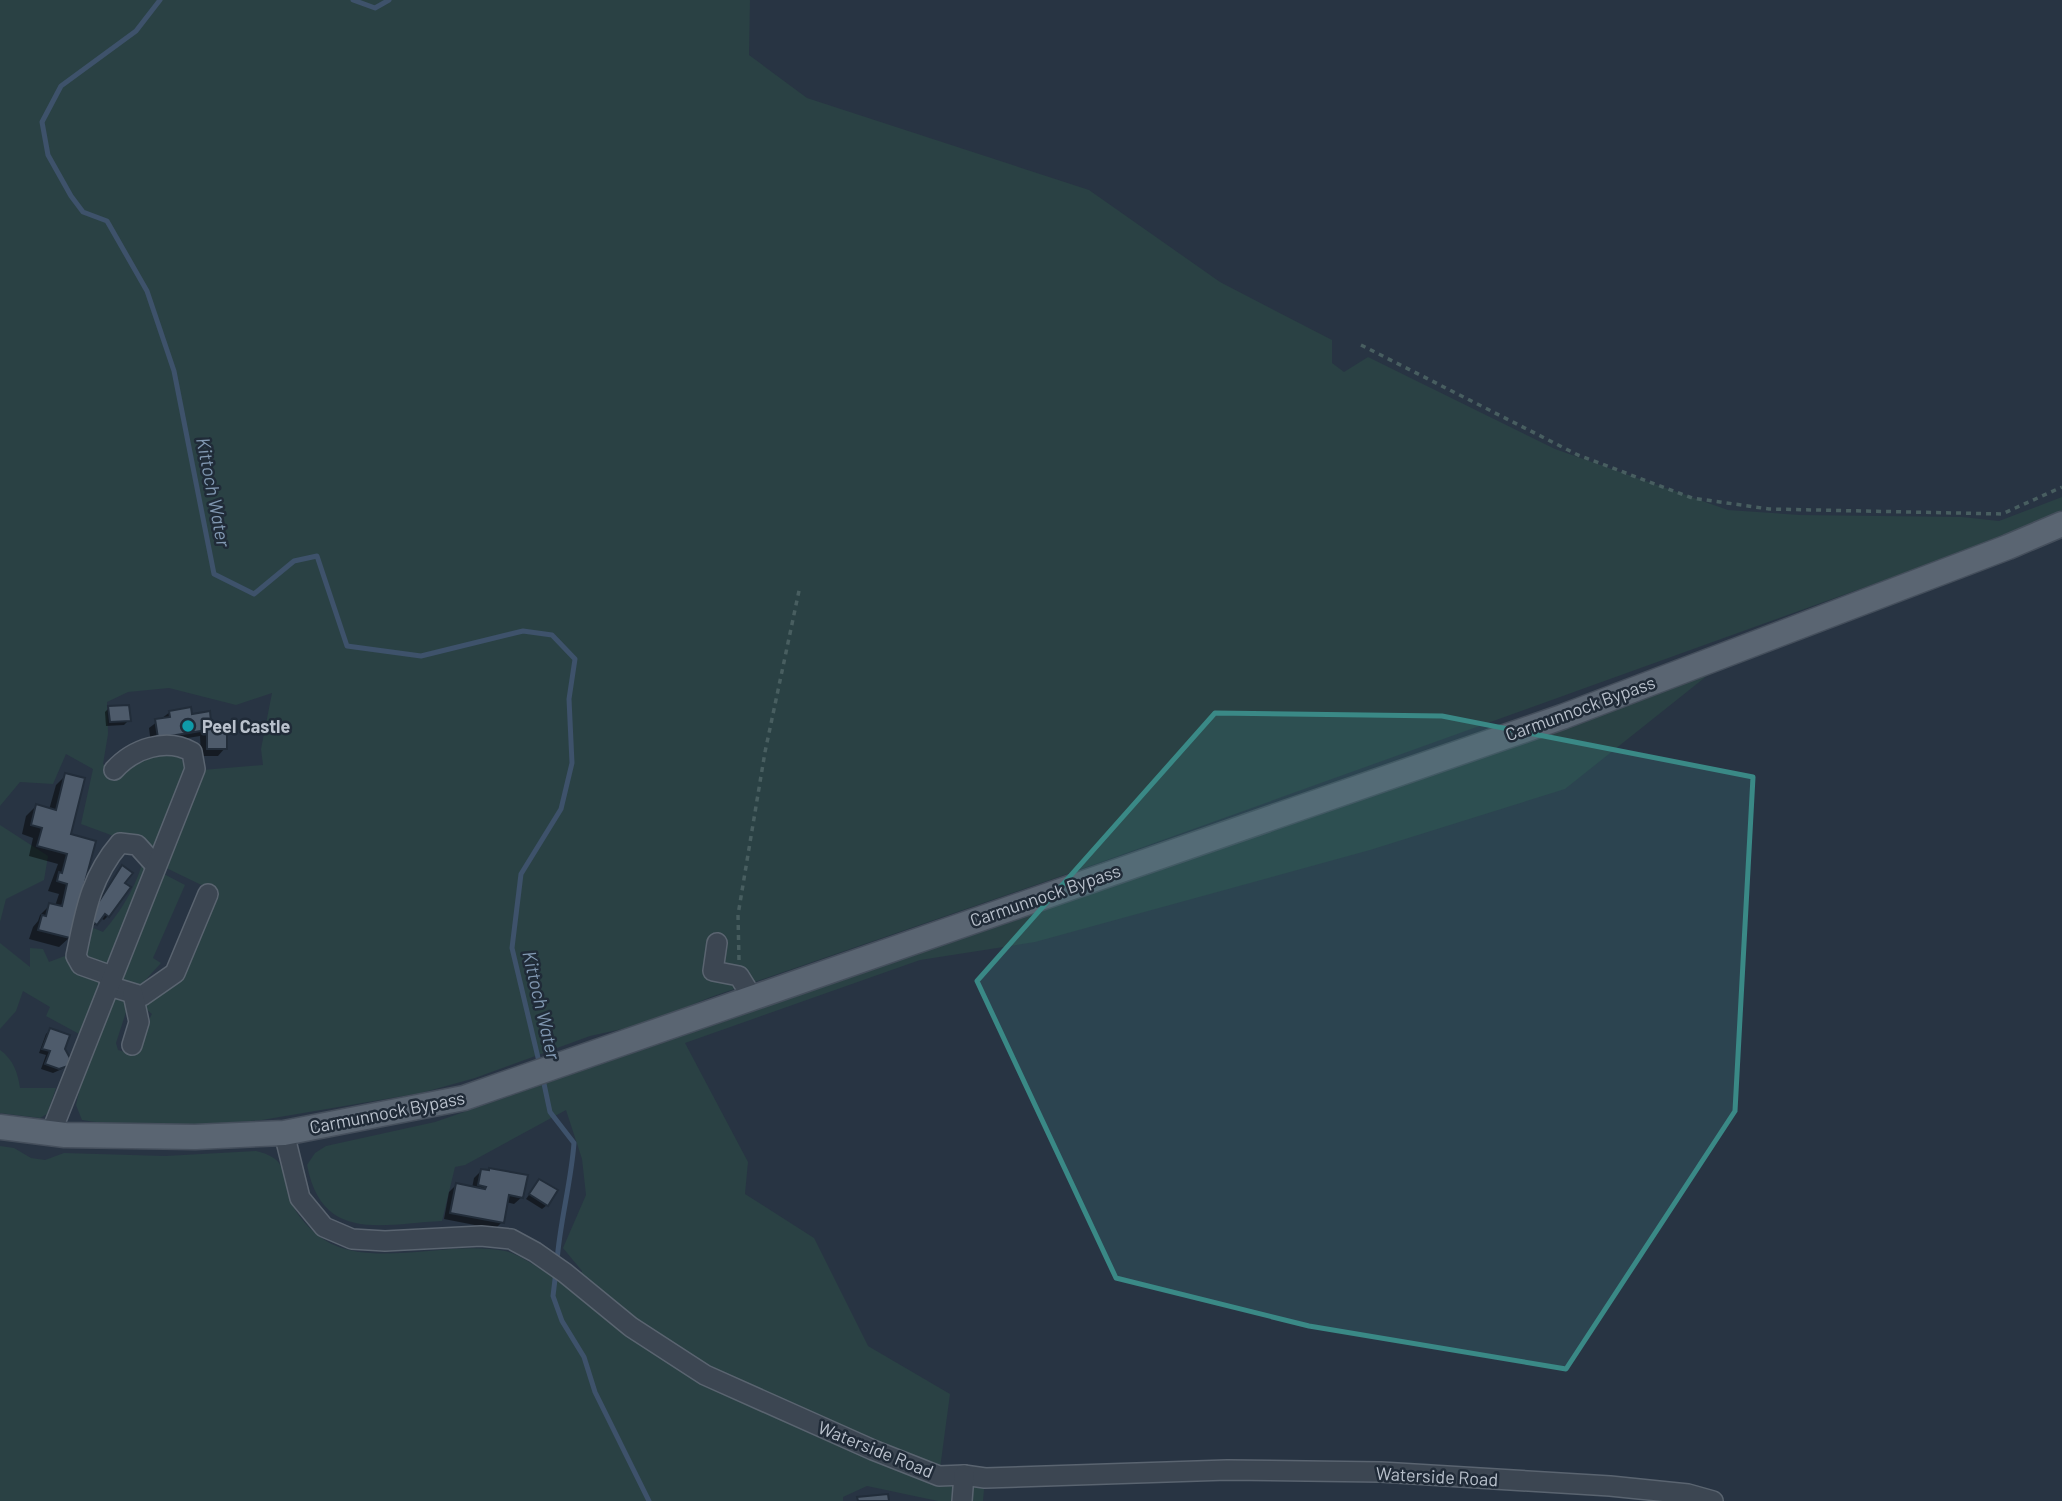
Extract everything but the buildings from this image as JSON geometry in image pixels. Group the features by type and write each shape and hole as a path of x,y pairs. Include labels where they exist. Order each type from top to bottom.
{"main road":[{"name":"Carmunnock Bypass","path":"0,1127 51,1133 195,1138 284,1132 464,1098 600,1049 746,986 1562,717 2062,524"}],"street":[{"path":"51,1133 195,769 192,752 181,746 162,746 143,749 125,757 114,769"},
{"path":"156,866 136,845 120,843 106,859 93,884 76,956 81,965 133,994 142,996 175,973 208,894"},
{"path":"717,943 713,971 746,986"},
{"path":"132,1045 139,1022 133,994"},
{"name":"Waterside Road","path":"284,1132 300,1198 324,1227 352,1239 385,1241 481,1236 511,1239 565,1273 631,1328 705,1375 873,1450 939,1476 985,1478 1227,1470 1381,1472 1610,1486 1688,1494 1713,1501"},
{"path":"962,1501 964,1475"}],"path":[{"path":"1361,345 1578,455 1692,498 1769,509 2002,514 2062,487"},
{"path":"746,986 738,915 765,752 800,586"}],"highlighted area":[{"path":"1215,713 1442,716 1753,777 1735,1111 1566,1369 1309,1326 1116,1278 977,981"}],"green space":[{"path":"0,0 750,0 749,55 807,98 1089,190 1220,282 1332,340 1332,363 1344,372 1368,357 1555,449 1728,510 1800,515 1962,517 1999,521 2062,497 2062,512 1985,544 1096,864 711,997 645,1024 590,1036 475,1078 421,1093 262,1120 191,1126 82,1120 76,1105 82,1079 114,993 128,1006 116,1043 118,1050 132,1054 152,1014 140,1004 186,969 218,893 162,866 202,770 263,765 261,749 272,693 236,705 169,688 128,692 107,702 108,734 103,764 120,774 138,757 169,753 178,755 185,764 187,776 157,852 81,824 93,769 66,754 53,784 20,782 0,806"},
{"path":"1708,675 1565,789 1370,850 1035,942 920,960 685,1043 748,1162 745,1194 814,1238 868,1346 950,1394 939,1476 985,1478 983,1501 938,1501 867,1486 843,1497 843,1501 0,1501 0,1146 14,1148 31,1158 45,1160 64,1153 165,1156 256,1151 279,1163 295,1210 313,1230 334,1245 353,1251 374,1253 463,1248 505,1251 530,1263 575,1292 582,1271 563,1248 586,1195 582,1159 566,1110 465,1165 455,1167 442,1221 376,1225 340,1218 326,1207 315,1190 307,1165 315,1153 326,1146 435,1122 1453,768"},
{"path":"0,825 48,856 44,880 6,899 0,922"},
{"path":"143,859 151,866 81,1035 46,1016 50,1007 23,991 16,1011 0,1029 0,943 30,967 30,948 43,949 49,962 70,954 84,924 103,932 133,888"},
{"path":"162,873 185,885 153,958 161,963 139,987 120,984"},
{"path":"0,1050 14,1067 20,1088 56,1088 47,1114 40,1118 0,1113"}],"waterway":[{"name":"Kittoch Water","path":"160,0 136,31 61,86 42,122 48,155 71,196 83,212 107,221 147,291 174,371 214,574 254,594 294,561 317,556 347,646 421,656 523,631 552,635 575,659 569,699 572,763 561,809 521,874 512,948 540,1066"},
{"name":"Kittoch Water","path":"353,0 375,8 389,0"},
{"name":"Kittoch Water","path":"543,1079 550,1112 574,1143 557,1261"},
{"name":"Kittoch Water","path":"556,1271 553,1296 562,1321 584,1357 595,1392 649,1501"}],"place":[{"name":"Peel Castle","path":"188,726"}]}
